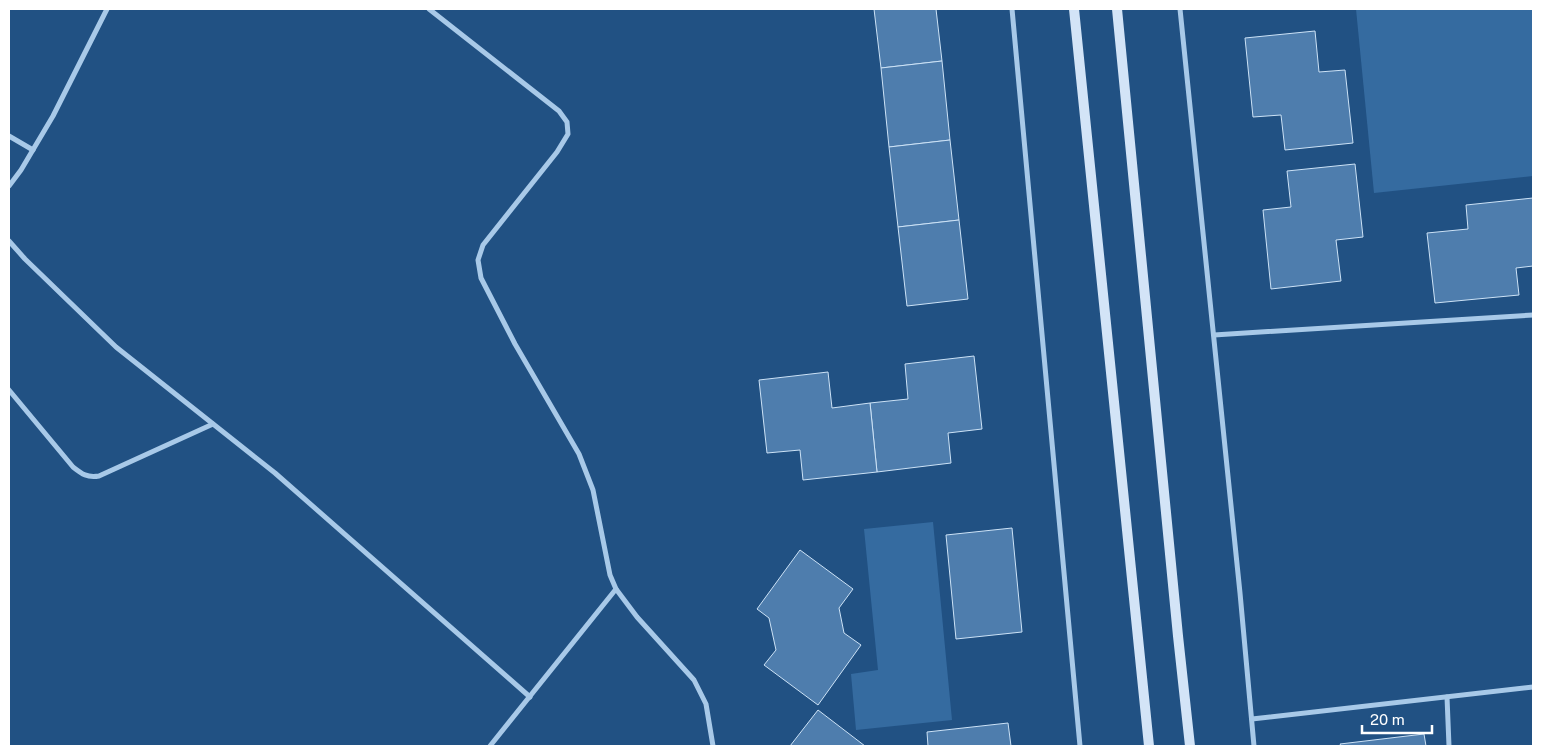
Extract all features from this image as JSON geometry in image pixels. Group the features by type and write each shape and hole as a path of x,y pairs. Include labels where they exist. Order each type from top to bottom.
{"street":[{"path":"9,186 21,170 52,116 106,9"},
{"path":"429,9 559,111 567,122 568,134 557,152 482,245 478,260 481,278 502,319 579,454 593,490 610,575 616,590 637,617 694,680 706,704 713,746"},
{"path":"1012,9 1080,746"},
{"path":"1074,9 1149,746"},
{"path":"1117,9 1190,746"},
{"path":"1180,9 1254,746"},
{"path":"9,136 32,150"},
{"path":"9,241 24,259 116,347 275,473 530,697"},
{"path":"1214,335 1533,315"},
{"path":"9,390 73,467 90,477 106,473 213,424"},
{"path":"490,746 616,590"},
{"path":"1252,719 1533,687"},
{"path":"1447,697 1449,746"}],"shaded area":[{"path":"1356,9 1533,9 1533,176 1374,193"},
{"path":"933,522 952,720 856,730 851,674 878,670 864,529"}],"building":[{"path":"874,9 936,9 942,61 881,68"},
{"path":"1315,31 1319,72 1345,70 1353,143 1285,150 1281,115 1253,117 1245,38"},
{"path":"942,61 950,140 889,147 881,68"},
{"path":"950,140 959,220 898,227 889,147"},
{"path":"1355,164 1363,237 1336,240 1341,281 1271,289 1263,210 1291,207 1287,171"},
{"path":"1533,198 1533,266 1516,268 1519,295 1435,303 1427,233 1468,229 1466,205"},
{"path":"959,220 968,299 907,306 898,227"},
{"path":"974,356 982,429 948,433 951,463 877,472 870,403 908,399 905,364"},
{"path":"828,372 832,408 870,403 877,472 803,480 800,450 767,453 759,380"},
{"path":"1012,528 1022,632 956,639 946,535"},
{"path":"800,550 853,589 839,608 844,633 861,645 818,705 764,665 776,650 769,618 757,609"},
{"path":"818,710 865,746 790,746"},
{"path":"1008,723 1011,746 928,746 927,732"},
{"path":"1424,734 1426,746 1341,746 1340,744"}]}
